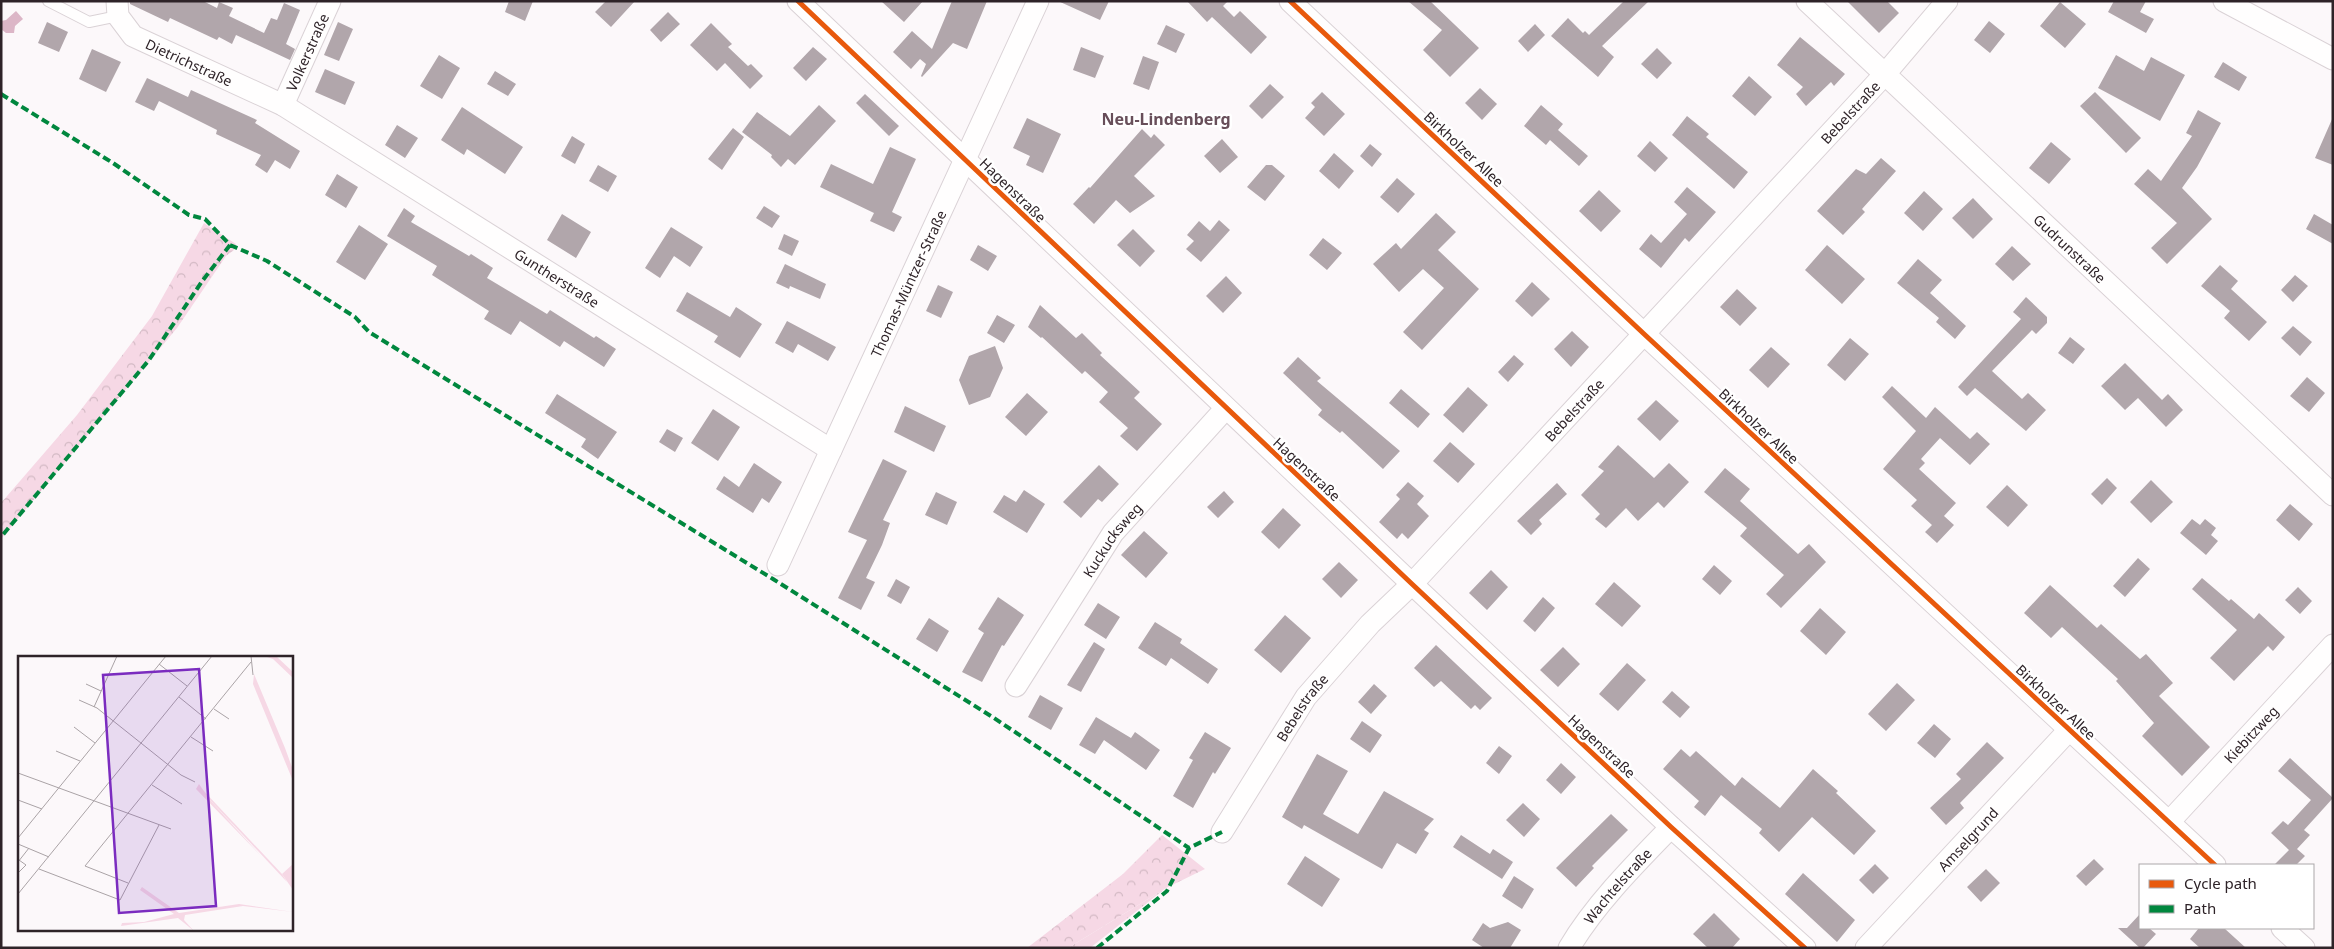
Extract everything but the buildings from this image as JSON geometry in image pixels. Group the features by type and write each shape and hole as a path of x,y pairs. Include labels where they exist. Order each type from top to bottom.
{"street":[{"name":"Volkerstraße","path":"283,105 330,1"},
{"name":"Hagenstraße","path":"798,1 1412,584 1671,827 1805,948"},
{"name":"Thomas-Müntzer-Straße","path":"778,565 1038,1"},
{"name":"Birkholzer Allee","path":"1290,1 1643,334 2214,864"},
{"name":"Gudrunstraße","path":"1807,1 2333,495"},
{"name":"Bebelstraße","path":"1222,832 1306,697 1370,624 1412,584 1885,74 1947,1"},
{"path":"2224,1 2333,59"},
{"name":"Dietrichstraße","path":"118,9 133,36 283,105"},
{"name":"Guntherstraße","path":"283,105 831,450"},
{"name":"Kuckucksweg","path":"1016,686 1113,532 1226,408"},
{"name":"Kiebitzweg","path":"2169,822 2333,644"},
{"name":"Amselgrund","path":"1866,948 2069,730"},
{"name":"Wachtelstraße","path":"1569,948 1577,934 1637,862 1671,827"},
{"path":"2283,929 2304,948"}],"lane":[{"path":"48,1 89,22 118,9"}],"green space":[{"path":"204,223 236,244 234,250 226,256 177,328 1,539 1,503 77,415 152,316"},
{"path":"1162,835 1205,869 1166,888 1068,948 1027,948 1123,874"},
{"path":"1166,888 1090,948 1068,948"}],"shaded area":[{"path":"16,11 23,19 15,26 14,33 6,33 1,29 1,21 6,20"}],"marked path":[{"path":"1,94 113,163 189,215 205,219 230,245 203,280 149,360 1,537"},
{"path":"230,245 267,261 355,317 369,332 773,579 994,718 1189,848"},
{"path":"1097,948 1167,891 1189,848 1222,832"}],"cycle path":[{"path":"798,1 1412,584 1671,827 1805,948"},
{"path":"1290,1 1643,333 2214,864"}],"district":[{"name":"Neu-Lindenberg","path":"1166,119"}]}
